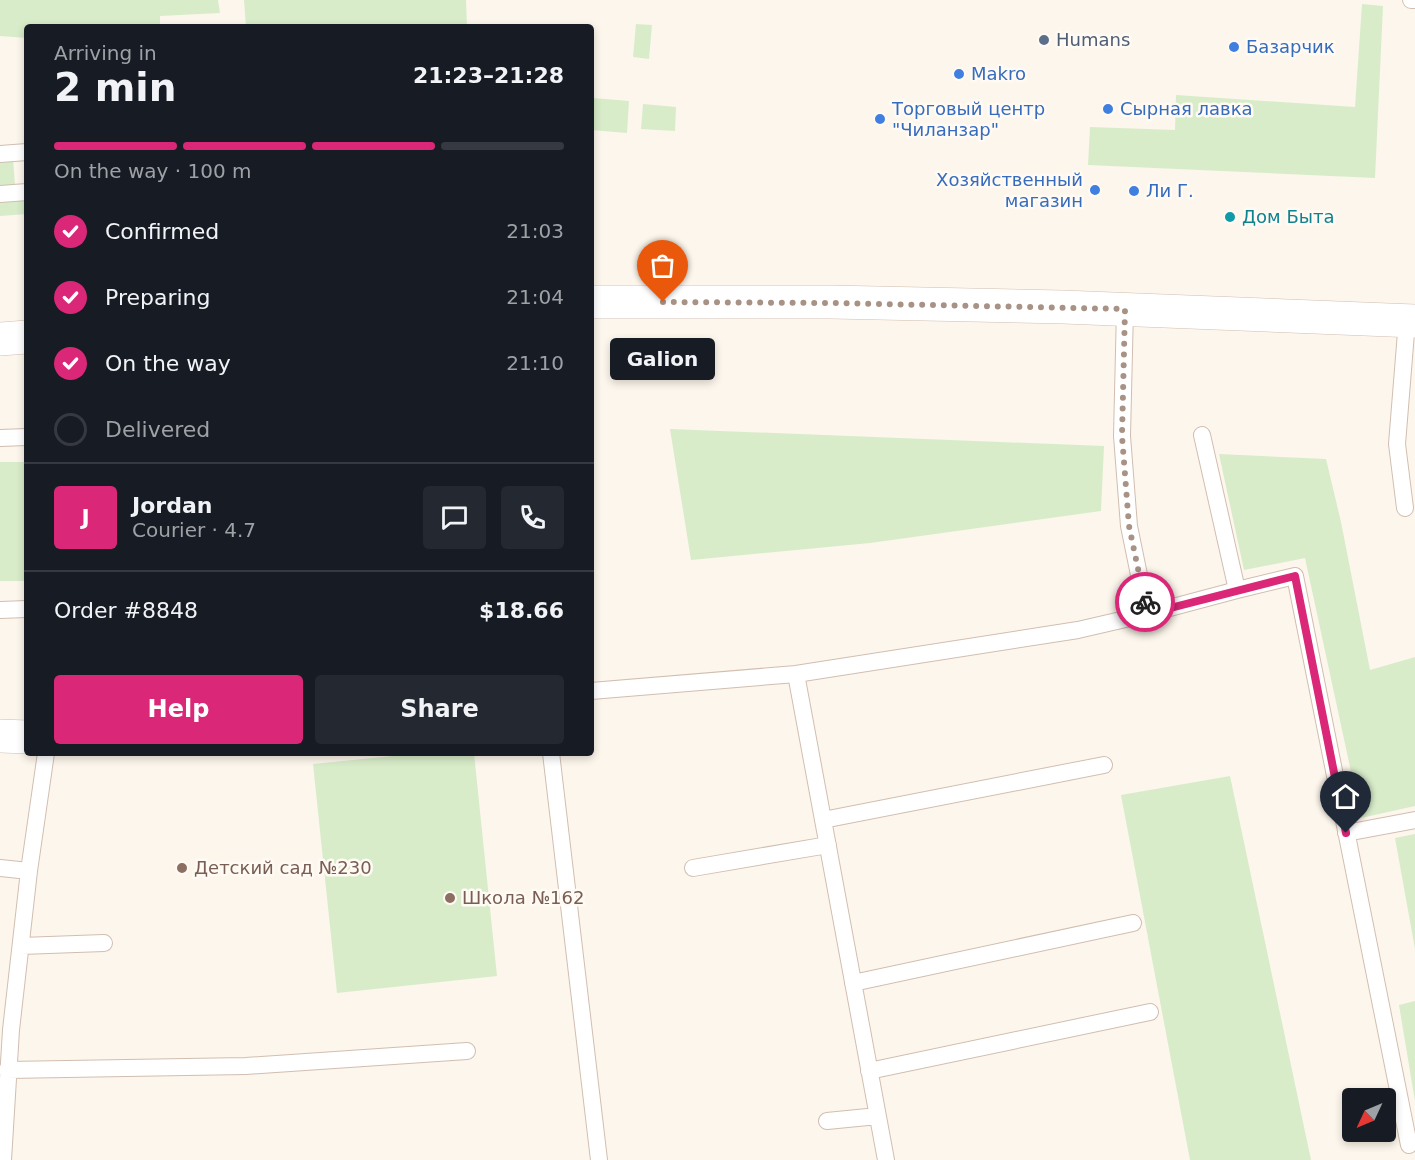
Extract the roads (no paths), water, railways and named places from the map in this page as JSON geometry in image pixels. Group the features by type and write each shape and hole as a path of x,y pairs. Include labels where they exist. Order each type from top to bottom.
{"street":[{"path":"594,302 842,303 1125,309 1411,321"},
{"path":"0,339 24,337"},
{"path":"0,736 24,737"}],"lane":[{"path":"0,154 24,152"},
{"path":"0,194 24,192"},
{"path":"1125,309 1122,436 1129,526 1147,614"},
{"path":"1406,508 1396,444 1411,321"},
{"path":"1202,435 1238,590"},
{"path":"0,438 24,437"},
{"path":"594,691 796,674 1078,630 1295,576 1410,1145"},
{"path":"0,610 24,609"},
{"path":"796,674 886,1160"},
{"path":"3,1160 7,1070 6,1029 21,946 46,756"},
{"path":"551,756 598,1160"},
{"path":"823,820 1104,765"},
{"path":"1346,833 1415,820"},
{"path":"693,868 828,845"},
{"path":"0,868 29,871"},
{"path":"853,983 1133,922"},
{"path":"21,946 104,943"},
{"path":"870,1071 1150,1012"},
{"path":"7,1070 246,1066 467,1051"},
{"path":"827,1121 878,1116"}],"place":[{"name":"Humans","path":"1044,40"},
{"name":"Базарчик","path":"1234,47"},
{"name":"Makro","path":"959,74"},
{"name":"Сырная лавка","path":"1108,109"},
{"name":"Торговый центр \"Чиланзар\"","path":"880,119"},
{"name":"Хозяйственный магазин","path":"1095,190"},
{"name":"Ли Г.","path":"1134,191"},
{"name":"Дом Быта","path":"1230,217"},
{"name":"Galion","path":"663,302"},
{"name":"Детский сад №230","path":"182,868"},
{"name":"Школа №162","path":"450,898"}]}
